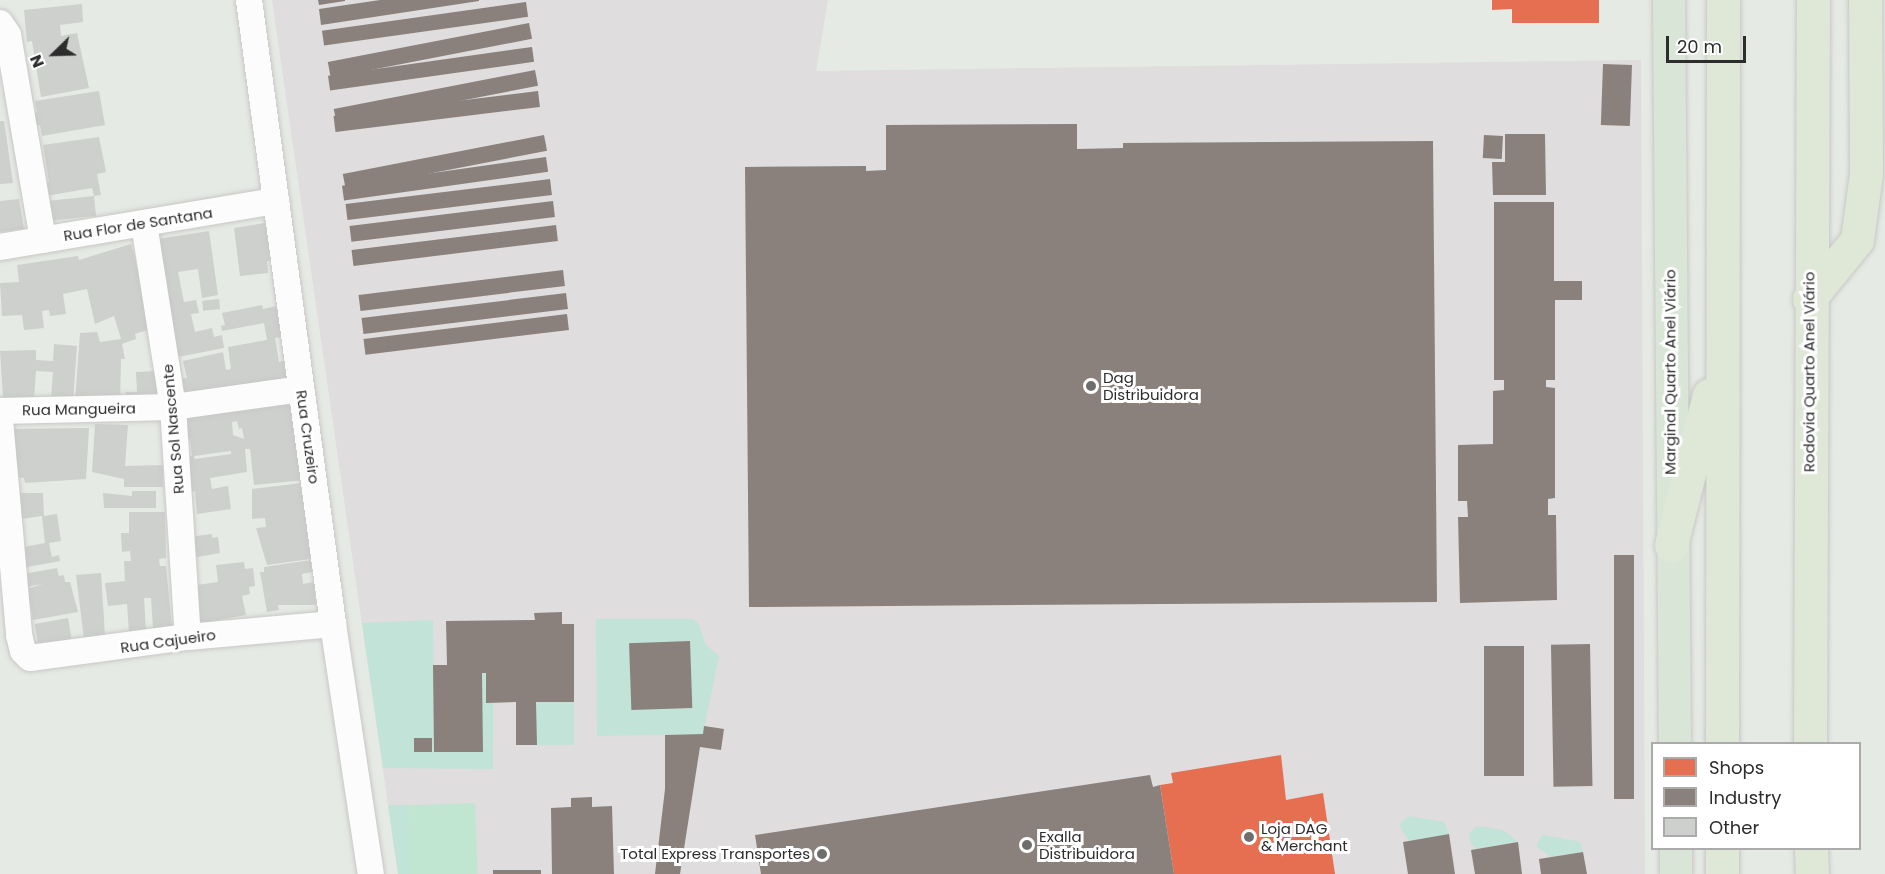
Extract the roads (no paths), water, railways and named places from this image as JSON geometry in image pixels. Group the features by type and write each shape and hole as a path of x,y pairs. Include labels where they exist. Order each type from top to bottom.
{"highway":[{"path":"1722,742 1723,0"},
{"name":"Rodovia Quarto Anel Viário","path":"1810,742 1809,299 1813,0"},
{"path":"1809,299 1857,240 1866,173 1865,0"},
{"path":"1671,545 1722,335"},
{"path":"1722,850 1722,874"},
{"path":"1811,850 1812,874"}],"main road":[{"name":"Marginal Quarto Anel Viário","path":"1669,0 1671,545 1675,742"},
{"path":"1676,850 1676,874"}],"street":[{"name":"Rua Cruzeiro","path":"249,0 333,624 371,874"},
{"path":"0,23 8,34 43,240"},
{"name":"Rua Flor de Santana","path":"0,248 276,201"},
{"name":"Rua Sol Nascente","path":"144,224 173,407 188,637"},
{"name":"Rua Mangueira","path":"0,411 173,407 302,388"},
{"name":"Rua Cajueiro","path":"0,420 18,635 23,651 30,658 42,659 188,637 333,624"}],"place":[{"name":"Dag Distribuidora","path":"1091,386"},
{"name":"Loja DAG & Merchant","path":"1249,837"},
{"name":"Exalla Distribuidora","path":"1027,845"},
{"name":"Total Express Transportes","path":"822,854"}]}
